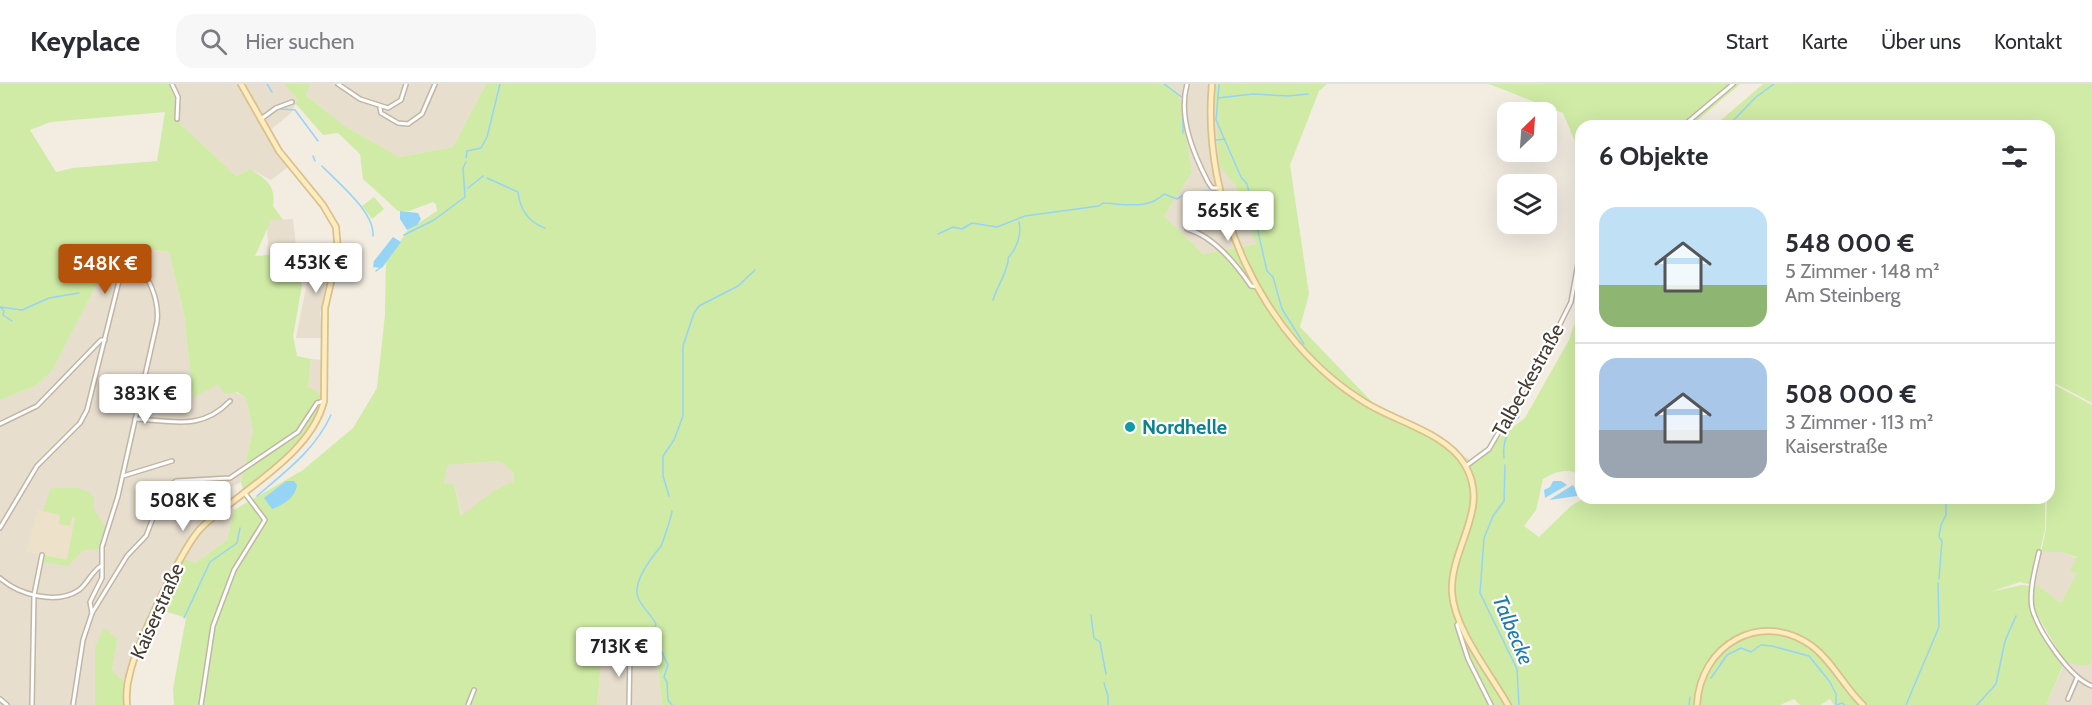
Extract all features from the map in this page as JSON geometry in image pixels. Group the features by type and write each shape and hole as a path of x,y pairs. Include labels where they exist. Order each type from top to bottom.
{"main road":[{"name":"Kaiserstraße","path":"127,705 128,685 134,661 186,547 201,527 303,441 321,415 324,401 325,308 338,251 338,236 332,218 279,152 259,120 241,84"},
{"path":"1212,84 1212,155 1218,188 1235,240 1258,287 1286,328 1337,383 1366,403 1442,442 1466,466 1475,500 1473,517 1456,561 1452,594 1461,621 1508,705"},
{"path":"1696,705 1703,675 1718,652 1738,638 1772,631 1793,636 1817,650 1846,688 1863,705"}],"street":[{"path":"172,84 178,97 177,119"},
{"path":"338,84 355,96 380,107 396,105 404,94 406,84"},
{"path":"380,107 381,113 393,121 408,124 422,114 435,84"},
{"path":"1187,84 1185,103 1189,139 1208,182 1212,188 1218,188"},
{"path":"1690,120 1733,84"},
{"path":"259,120 276,108 292,102"},
{"path":"1187,229 1197,232 1224,253 1237,265 1251,286 1258,287"},
{"path":"0,528 37,466 80,423 87,410 120,278 129,267 135,250"},
{"path":"92,613 89,606 101,584 102,547 123,476 158,310 157,300 147,280 140,271 129,267"},
{"name":"Talbeckestraße","path":"1466,466 1489,449 1552,340 1570,302 1575,277"},
{"path":"0,424 37,406 101,340 105,340"},
{"path":"135,419 194,423 221,410 230,401"},
{"path":"74,705 83,640 92,613 127,556 146,536 163,492 176,481 230,478 298,432 317,404 324,401"},
{"path":"123,476 172,462"},
{"path":"201,705 208,642 216,616 234,570 265,520 244,492"},
{"path":"2039,552 2031,596 2032,610 2054,648 2077,678 2092,686"},
{"path":"32,705 34,595 42,555"},
{"path":"0,578 16,590 34,595 70,594 80,589 101,565"},
{"path":"1461,621 1456,626 1459,638 1491,705"},
{"path":"629,705 630,652"},
{"path":"2068,699 2077,678"},
{"path":"468,705 474,690"},
{"path":"0,699 7,705"}],"shaded area":[{"path":"169,84 284,84 298,100 290,114 265,134 288,167 271,180 250,169 236,176 174,118 175,100"},
{"path":"310,84 486,84 453,147 399,157 343,125 305,94"},
{"path":"1168,84 1218,84 1215,87 1235,185 1256,244 1203,254 1164,216 1192,172 1179,94"},
{"path":"293,219 299,276 277,282 269,255 267,229 271,220"},
{"path":"117,245 169,252 184,314 193,398 218,383 246,398 253,430 241,482 223,491 234,510 227,540 195,563 179,557 127,673 126,683 112,671 117,639 95,647 95,705 0,705 0,400 35,386 52,371"},
{"path":"308,277 327,280 320,313 322,338 296,338"},
{"path":"311,359 323,360 321,395 308,387"},
{"path":"498,461 514,474 513,481 495,490 462,517 454,484 444,485 446,465"},
{"path":"38,510 75,518 67,560 26,552"},
{"path":"2041,552 2060,552 2078,558 2071,571 2078,572 2061,603 2037,585 2033,586"},
{"path":"605,647 657,657 662,705 597,705 602,655"},
{"path":"2065,662 2085,666 2092,663 2092,705 2046,705"}],"green space":[{"path":"0,84 169,84 175,100 174,118 236,176 250,169 266,180 272,188 273,206 283,220 271,220 255,256 269,255 277,282 299,278 302,285 293,336 297,356 311,359 308,387 322,398 323,409 318,421 308,435 280,463 244,492 241,482 253,430 246,398 237,392 224,394 218,384 193,398 184,314 169,252 117,245 52,371 35,386 0,400","holes":["165,112 157,161 73,168 56,172 30,130 50,122"]},
{"path":"284,84 310,84 306,95 343,125 399,157 453,147 486,84 1168,84 1179,94 1192,172 1164,216 1203,254 1256,244 1235,185 1219,165 1215,87 1218,84 1327,84 1319,91 1290,165 1309,294 1300,327 1373,403 1470,460 1525,418 1569,340 1575,322 1575,473 1562,471 1543,479 1536,510 1524,526 1539,537 1575,504 2045,504 2045,529 2032,585 2020,582 1990,592 2022,585 2032,586 2032,611 2064,663 2046,705 1834,705 1830,699 1820,705 1800,705 1794,699 1780,705 662,705 657,657 605,647 602,655 597,705 174,705 173,689 186,618 155,608 179,557 195,563 227,540 234,510 303,470 353,428 377,388 385,315 386,262 408,230 437,211 436,204 433,202 409,211 398,211 363,179 360,154 338,133 323,135 295,103 298,100","holes":["498,461 514,474 513,481 495,490 461,516 454,484 444,484 447,465"]},
{"path":"1489,84 1740,84 1698,120 1575,120 1575,142 1563,113 1557,111 1557,102 1535,102"},
{"path":"1763,84 2092,84 2092,403 2055,383 2055,120 1721,120"},
{"path":"374,197 384,209 372,219 362,206"},
{"path":"2055,385 2092,405 2092,663 2085,666 2065,662 2034,610 2033,586 2037,585 2061,603 2077,573 2070,571 2077,557 2060,552 2041,552 2046,529 2047,504 2055,504"},
{"path":"51,488 77,488 89,492 94,498 94,509 105,527 100,549 84,550 68,566 42,562 44,555 67,560 75,518 72,517 70,526 59,524 60,515 43,511"},
{"path":"104,628 117,639 112,671 126,683 124,705 95,705 95,647"}],"water":[{"path":"400,211 418,213 421,219 417,225 407,230 400,219"},
{"path":"393,237 401,242 382,268 373,267 374,261"},
{"path":"286,481 294,481 297,485 294,494 288,501 272,509 264,498"},
{"path":"1553,481 1561,481 1567,485 1545,498 1544,490 1550,487"},
{"path":"1573,485 1575,488 1575,496 1549,500"}],"waterway":[{"path":"267,84 272,92"},
{"path":"466,158 467,151 481,148 487,137 500,84"},
{"path":"1164,84 1183,98 1183,133"},
{"name":"Talbecke","path":"1734,120 1756,97 1774,84"},
{"path":"1219,85 1216,120 1241,177 1247,184 1267,271 1273,277 1282,309 1304,344"},
{"path":"1218,98 1253,94 1288,96 1308,94"},
{"path":"281,109 295,110 318,141"},
{"path":"1216,140 1225,139"},
{"path":"313,156 315,161"},
{"path":"404,235 434,220 465,197 463,168 466,162"},
{"path":"322,166 362,208 372,227 373,236"},
{"path":"468,188 483,176"},
{"path":"487,178 518,192 526,214 545,228"},
{"path":"938,234 953,227 962,229 972,223 997,227 1025,216 1099,206 1103,203 1143,204 1158,199 1164,194 1177,199 1187,193 1208,191 1219,204"},
{"path":"1226,201 1249,194"},
{"path":"993,300 1007,267 1008,258 1018,241 1019,222"},
{"path":"376,271 380,268"},
{"path":"669,496 663,476 663,456 674,440 683,416 683,346 694,313 699,306 738,286 755,270"},
{"path":"12,321 3,315 4,311 0,307 22,310 49,298 79,293"},
{"path":"257,496 289,469 308,449 317,439 331,415"},
{"name":"Talbecke","path":"1504,458 1507,436 1519,417"},
{"name":"Talbecke","path":"1505,465 1504,501 1493,516 1484,538 1480,593 1517,669 1519,705"},
{"path":"1939,579 1942,541 1939,537 1946,515 1946,504"},
{"path":"672,511 661,546 643,571 637,586 637,594 656,624 653,633 668,665 664,677 667,682 668,700 672,705"},
{"path":"184,618 210,562 237,543 240,528"},
{"path":"1906,705 1939,627 1938,583"},
{"path":"1091,615 1094,638 1100,642 1106,674"},
{"path":"1977,705 1996,684 2005,641 2016,616"},
{"path":"1711,678 1727,655 1741,648 1751,652 1761,645 1772,646 1809,656 1830,682 1836,694 1836,705"},
{"path":"1104,683 1108,705"},
{"path":"1689,705 1690,697"},
{"path":"1837,705 1842,703 1845,705"}],"place":[{"name":"Nordhelle","path":"1130,427"}]}
